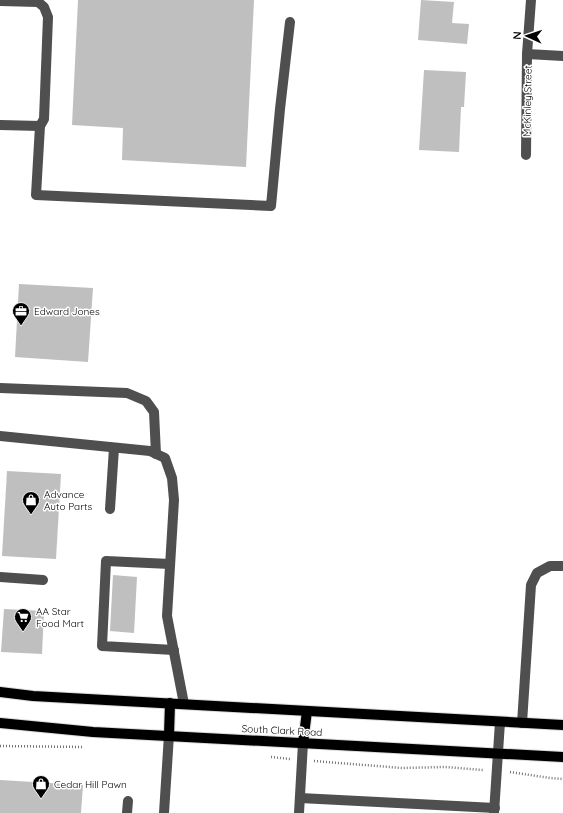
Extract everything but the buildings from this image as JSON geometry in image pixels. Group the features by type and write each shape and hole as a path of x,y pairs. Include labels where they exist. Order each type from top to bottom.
{"main road":[{"name":"South Clark Road","path":"0,692 33,696 563,725"},
{"path":"169,735 170,703"},
{"path":"303,743 307,711"},
{"name":"South Clark Road","path":"0,723 93,732 563,757"}],"street":[{"name":"McKinley Street","path":"526,155 528,54 531,0"},
{"path":"0,1 38,2 44,7 48,17 44,119 40,126 36,195 271,206 290,22"},
{"path":"528,54 563,56"},
{"path":"0,124 40,126"},
{"path":"0,388 127,393 146,401 154,412 156,454"},
{"path":"0,436 150,452 165,458 172,478 174,500 167,616 184,704"},
{"path":"110,510 114,448"},
{"path":"170,564 106,561 102,646 174,650"},
{"path":"522,723 531,585 537,572 550,566 563,566"},
{"path":"0,577 42,580"},
{"path":"300,798 494,811 500,722"},
{"path":"164,813 169,735"},
{"path":"299,813 303,743"},
{"path":"127,813 128,801"}],"path":[{"path":"0,746 90,747"},
{"path":"264,757 402,768 445,767 518,772 550,778 563,778"}],"place":[{"name":"Edward Jones","path":"21,326"},
{"name":"Advance Auto Parts","path":"31,515"},
{"name":"AA Star Food Mart","path":"23,632"},
{"name":"Cedar Hill Pawn","path":"41,799"}]}
